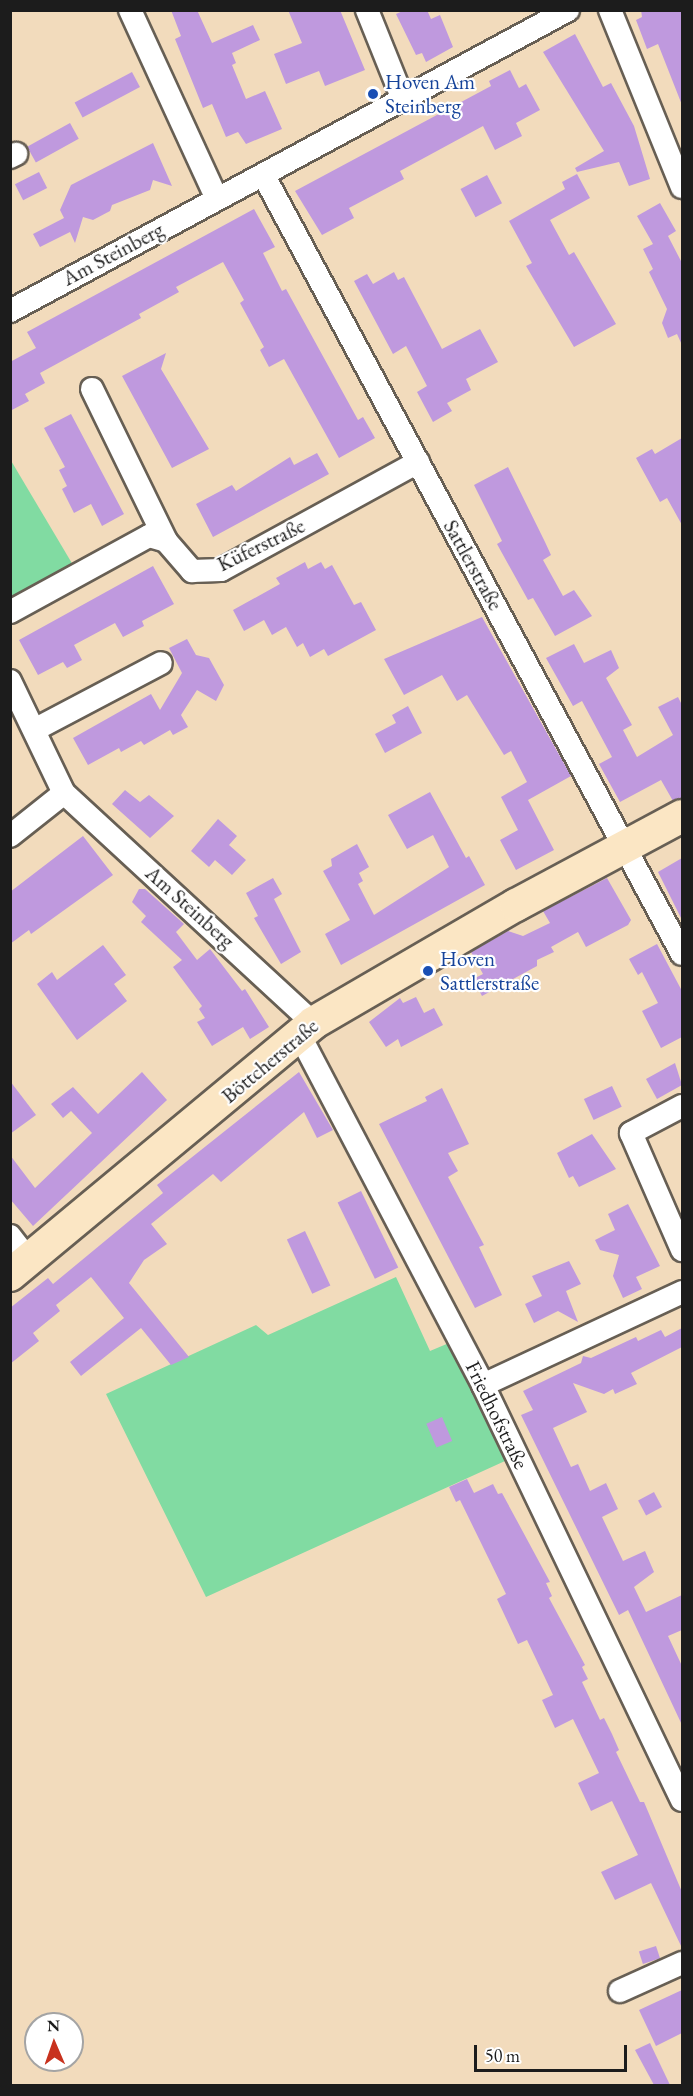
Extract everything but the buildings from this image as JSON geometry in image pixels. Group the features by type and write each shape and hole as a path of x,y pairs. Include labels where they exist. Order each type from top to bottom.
{"main road":[{"name":"Böttcherstraße","path":"20,1268 306,1030 682,816"}],"street":[{"path":"130,10 216,197"},
{"path":"368,10 402,97"},
{"name":"Am Steinberg","path":"10,311 216,197 264,176 402,97 568,10"},
{"path":"610,10 682,187"},
{"name":"Sattlerstraße","path":"264,176 682,954"},
{"name":"Küferstraße","path":"92,389 166,540 192,571 221,570 418,462"},
{"path":"10,612 149,536 166,540"},
{"path":"36,729 161,663"},
{"name":"Am Steinberg","path":"10,681 36,729 64,793 306,1030"},
{"path":"10,836 64,793"},
{"name":"Friedhofstraße","path":"306,1030 483,1385 682,1800"},
{"path":"682,1106 631,1133 682,1250"},
{"path":"10,1236 20,1268"},
{"path":"483,1385 682,1292"},
{"path":"620,1991 682,1963"}],"green space":[{"path":"10,459 73,565 11,601 10,601"},
{"path":"396,1277 430,1351 449,1343 505,1461 206,1597 106,1394 256,1325 268,1335"}],"place":[{"name":"Hoven Am Steinberg","path":"373,94"},
{"name":"Hoven Sattlerstraße","path":"428,971"}]}
